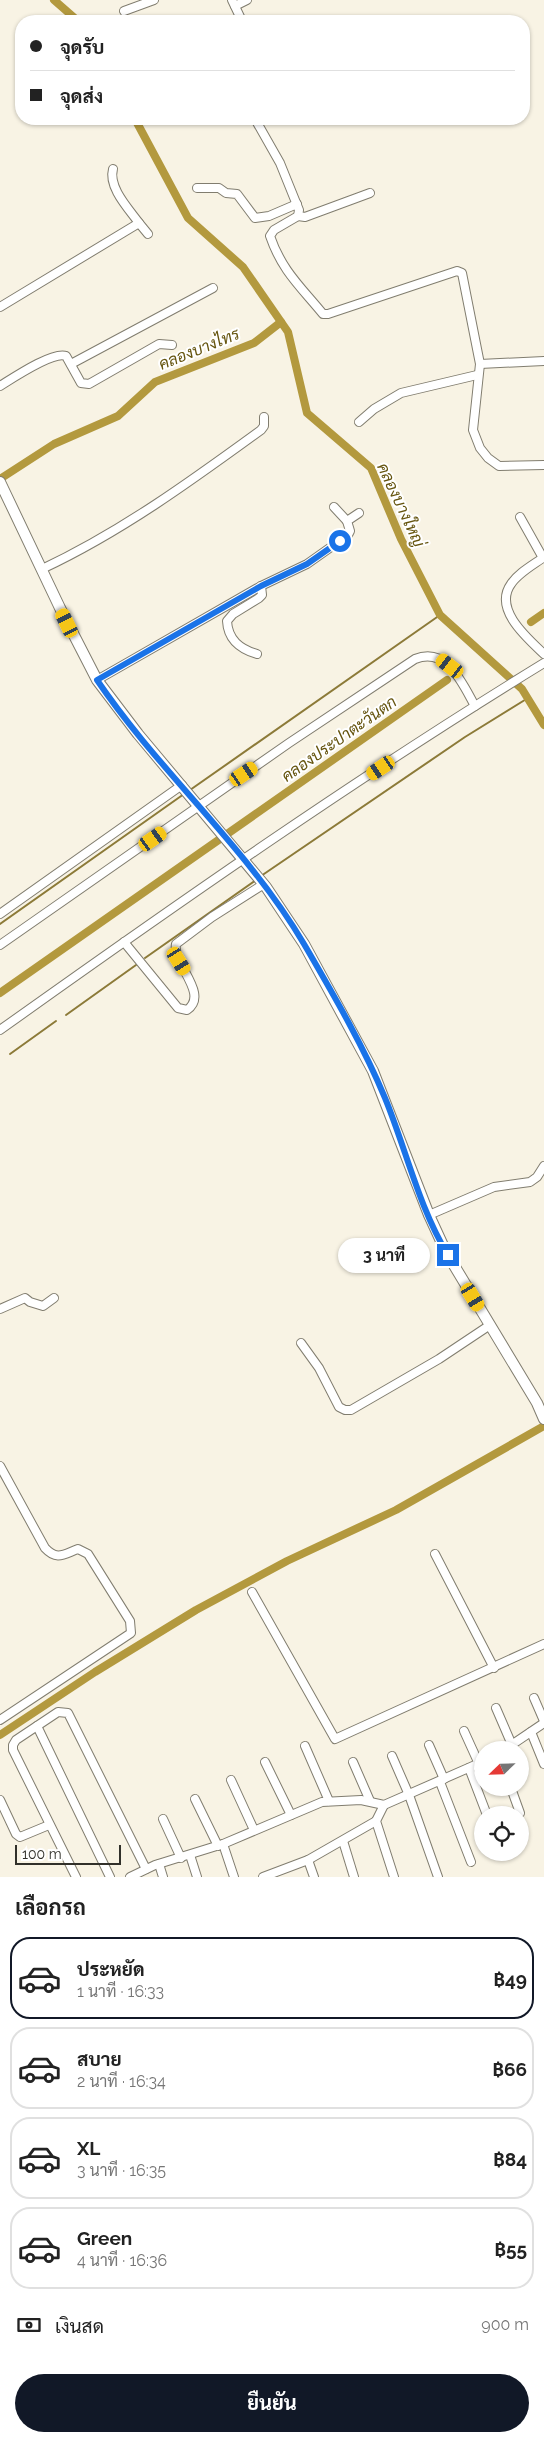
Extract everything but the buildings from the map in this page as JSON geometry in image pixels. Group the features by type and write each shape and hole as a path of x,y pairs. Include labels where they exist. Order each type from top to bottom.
{"street":[{"path":"124,11 154,0"},
{"path":"239,15 234,3 247,0"},
{"path":"258,125 280,163 297,204 298,216"},
{"path":"113,169 110,177 148,234"},
{"path":"197,188 219,188 226,193 237,194 255,218 269,216 297,204"},
{"path":"370,193 304,216 298,216 274,230 270,236 290,278 323,314 457,271 464,276 480,364 477,375 473,430 480,448 488,458 499,466 544,465"},
{"path":"0,307 139,223"},
{"path":"71,364 213,288"},
{"path":"0,386 58,354 66,356 81,382 89,384 159,344 172,345"},
{"path":"480,364 544,361"},
{"path":"359,422 374,409 401,393 477,375"},
{"path":"42,569 88,547 163,499 261,430 264,426 264,417"},
{"path":"2,486 97,680 123,715 261,880 304,944 373,1071 428,1214 446,1252 544,1418"},
{"path":"97,680 261,586 307,564 340,541 350,531 347,521 334,507"},
{"path":"347,521 360,513"},
{"path":"520,517 544,557 511,583 505,594 510,617 524,635 544,654"},
{"path":"257,654 243,650 236,643 227,627 227,621 233,614 262,595 261,586"},
{"path":"0,945 289,743 423,656 438,657 450,666 475,706"},
{"path":"0,1030 244,860 491,695 541,664"},
{"path":"0,914 186,790"},
{"path":"124,942 178,1008 187,1010 194,1002 195,994 176,954 176,944 261,880"},
{"path":"428,1214 494,1187 530,1182 537,1177 544,1166"},
{"path":"0,1309 19,1299 25,1298 30,1302 43,1306 54,1298"},
{"path":"300,1343 319,1368 339,1407 351,1410 414,1374 490,1325"},
{"path":"0,1466 46,1548 52,1555 58,1556 78,1549 88,1554 130,1620 132,1627 131,1633 0,1720"},
{"path":"435,1554 494,1668"},
{"path":"252,1592 335,1739 544,1644"},
{"path":"518,1741 544,1722 534,1698"},
{"path":"496,1708 510,1741"},
{"path":"76,1877 13,1750 16,1740 58,1712 68,1713 146,1869"},
{"path":"37,1726 110,1877"},
{"path":"464,1731 474,1750"},
{"path":"532,1732 544,1764"},
{"path":"429,1745 471,1862"},
{"path":"305,1746 329,1801"},
{"path":"392,1756 409,1795 438,1877"},
{"path":"265,1762 291,1815"},
{"path":"353,1762 370,1801"},
{"path":"130,1877 159,1864 220,1845 329,1801 370,1801 384,1805 474,1766"},
{"path":"469,1768 484,1806"},
{"path":"231,1780 254,1830"},
{"path":"195,1799 220,1845 234,1877"},
{"path":"0,1800 16,1834 20,1837 49,1825"},
{"path":"263,1877 273,1875 308,1860 343,1841 376,1821 384,1805"},
{"path":"163,1819 181,1858"},
{"path":"376,1821 394,1877"},
{"path":"343,1841 354,1877"},
{"path":"190,1855 197,1877"},
{"path":"308,1860 314,1877"},
{"path":"159,1864 163,1877"}],"waterway":[{"name":"คลองบางใหญ่","path":"54,0 71,15"},
{"name":"คลองบางใหญ่","path":"138,125 188,218 243,267 288,332 307,413 371,468 401,539 440,615 522,689 544,725"},
{"name":"คลองบางไทร","path":"0,479 54,444 118,416 155,382 254,343 281,322"},
{"name":"คลองประปาตะวันตก","path":"531,622 544,613"},
{"path":"190,790 440,615"},
{"name":"คลองประปาตะวันตก","path":"0,993 447,680"},
{"path":"261,876 465,737 528,698"},
{"path":"0,924 184,794"},
{"path":"145,958 256,880"},
{"path":"66,1015 136,965"},
{"path":"10,1054 56,1021"},
{"path":"0,1735 95,1672 196,1610 287,1561 396,1510 544,1426"}],"route":[{"path":"340,541 307,564 261,586 214,615 97,680 138,734 264,884 304,944 373,1071 385,1098 428,1214 448,1255"}]}
